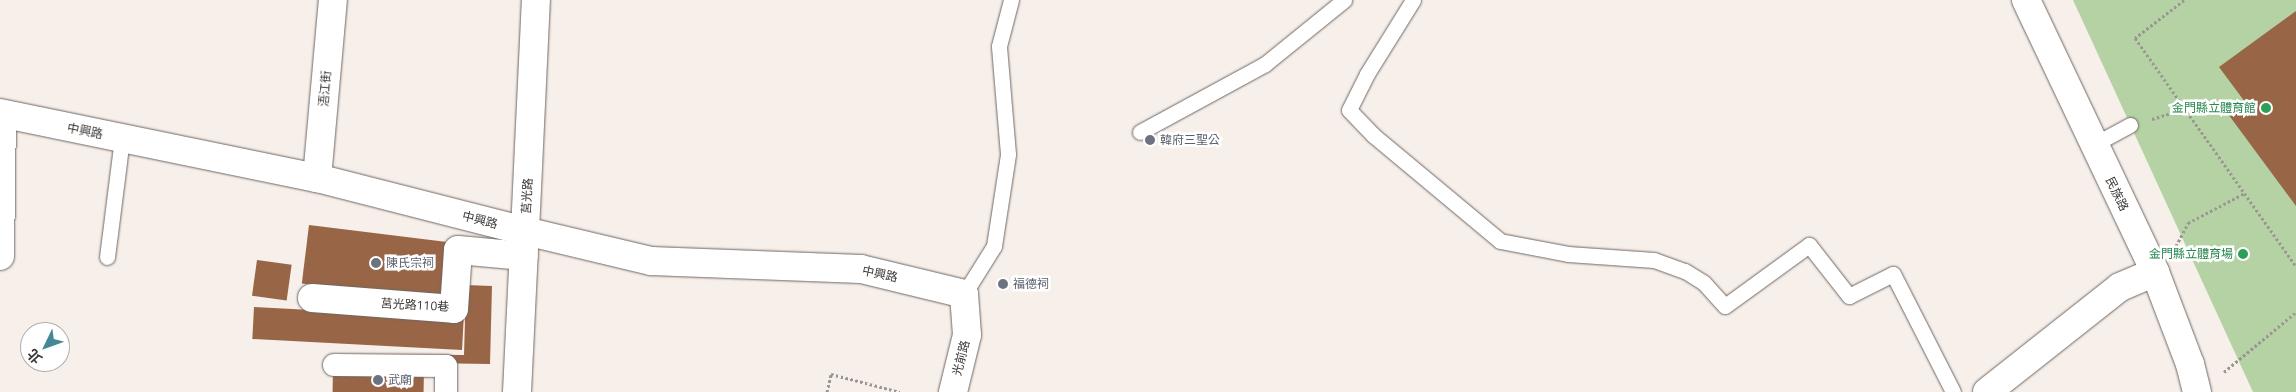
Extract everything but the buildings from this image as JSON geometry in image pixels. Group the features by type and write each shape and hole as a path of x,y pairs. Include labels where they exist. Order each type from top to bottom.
{"street":[{"name":"浯江街","path":"316,178 333,0"},
{"name":"莒光路","path":"517,392 536,0"},
{"name":"民族路","path":"2026,0 2093,145 2155,272 2190,364 2197,392"},
{"name":"中興路","path":"1,114 316,178 525,244 651,260 861,269 964,294"},
{"path":"0,256 1,114"},
{"name":"莒光路110巷","path":"312,298 454,309 458,250 525,244"},
{"path":"1987,392 2120,287 2155,272"},
{"name":"光前路","path":"953,392 967,335 964,294"},
{"path":"334,365 446,366 446,392"}],"lane":[{"path":"964,294 994,246 1008,154 999,46 1011,0"},
{"path":"1140,132 1265,64 1344,0"},
{"path":"1413,0 1368,74 1349,110 1373,135 1500,241 1568,254 1654,260 1685,271 1704,284 1726,306 1808,245 1849,296 1893,274 1953,392"},
{"path":"2093,145 2130,125"},
{"path":"107,258 122,138"}],"path":[{"path":"2184,0 2135,38 2296,266"},
{"path":"2130,125 2185,109"},
{"path":"2155,272 2175,248 2188,223 2245,193"},
{"path":"2221,375 2296,312"},
{"path":"827,392 831,374 900,392"}],"green space":[{"name":"金門縣立體育場","path":"2073,0 2296,0 2296,392 2253,392"}],"place":[{"name":"金門縣立體育館","path":"2266,108"},
{"name":"韓府三聖公","path":"1150,140"},
{"name":"金門縣立體育場","path":"2243,254"},
{"name":"陳氏宗祠","path":"376,263"},
{"name":"福德祠","path":"1003,284"},
{"name":"武廟","path":"378,380"}]}
